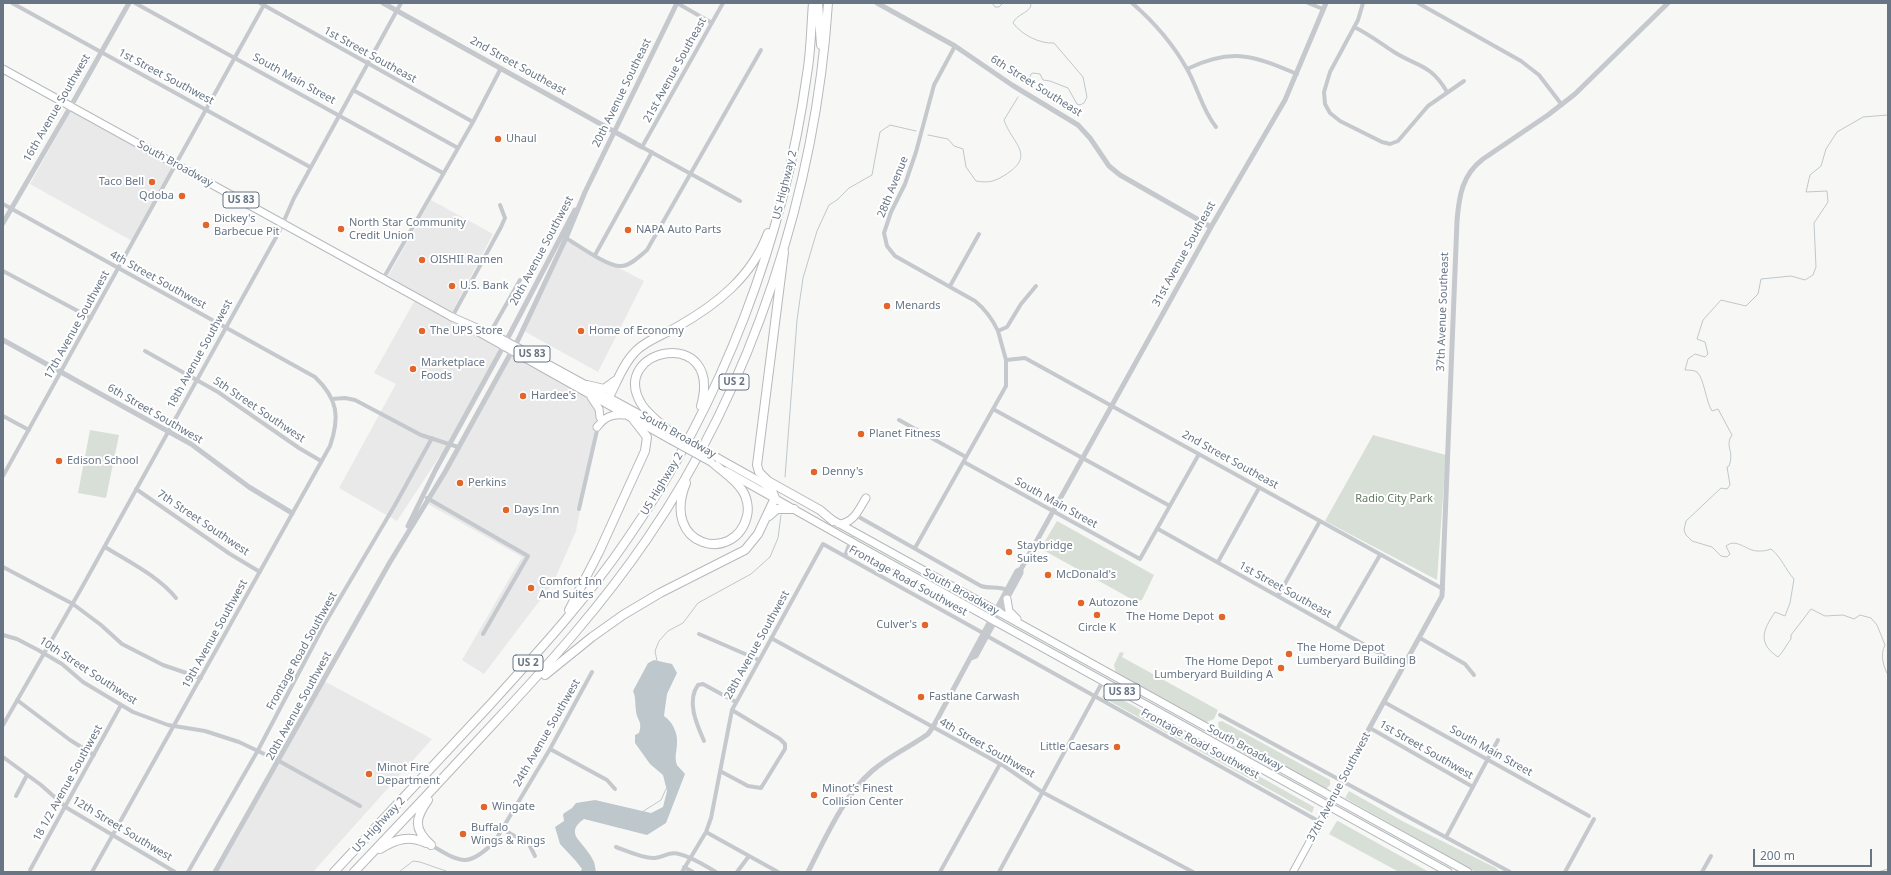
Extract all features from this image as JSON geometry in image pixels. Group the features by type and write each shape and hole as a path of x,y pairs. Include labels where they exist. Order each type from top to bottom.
{"highway":[{"name":"US Highway 2","path":"334,872 544,645 575,609 627,540 692,432 725,364 745,315 784,193 808,73 813,3"},
{"path":"818,3 823,63"},
{"name":"US Highway 2","path":"354,872 447,774 571,639 624,571 663,515 695,460 745,360 761,318 784,242 804,172 816,114 823,63 828,3"},
{"path":"607,400 629,360 642,346 712,306 746,273 760,250 784,193"},
{"path":"784,242 784,263 757,464 759,472 768,481 820,510 836,522"},
{"path":"672,435 643,406 638,395 637,384 639,372 648,360 661,353 669,352 687,356 696,363 704,376 704,396 692,432"},
{"path":"587,385 604,389 610,386 621,374"},
{"path":"544,645 567,612 581,588 645,452 647,436 630,417"},
{"path":"695,460 681,499 681,516 685,528 691,536 705,543 714,544 726,542 736,536 745,522 747,514 746,501 743,491 714,461"},
{"path":"513,703 570,653 611,622 660,593 745,550 752,543 766,519 775,498 773,493 764,483"},
{"path":"766,519 777,509 794,509"},
{"path":"431,845 423,838 418,828 418,818 426,803 447,774"},
{"path":"369,857 401,838 413,838 431,845"}],"main road":[{"name":"South Broadway","path":"3,69 283,224 384,278 452,317 587,385 630,417 672,435"},
{"name":"South Broadway","path":"452,317 490,333 505,344"},
{"name":"South Broadway","path":"513,348 589,394 607,400 672,435 775,498 932,587 995,616 1033,631 1468,872"},
{"path":"589,394 596,404 600,417"},
{"path":"597,427 606,417 616,414 630,417"},
{"name":"South Broadway","path":"714,461 764,483 854,532 995,616 1026,638 1103,682 1448,871"},
{"path":"836,522 845,524 854,517 866,498"},
{"path":"1008,599 1009,611 1012,616 1033,631"},
{"path":"995,616 1040,640 1066,650"},
{"path":"1026,638 1062,654 1098,675 1101,675 1105,671"},
{"path":"1103,682 1104,679 1108,679 1142,698 1172,708"},
{"path":"1142,702 1166,712 1203,733 1208,734 1211,729"},
{"name":"37th Avenue Southwest","path":"1293,872 1334,797"}],"street":[{"name":"1st Street Southwest","path":"12,3 310,167"},
{"name":"16th Avenue Southwest","path":"3,224 129,3"},
{"name":"South Main Street","path":"135,3 443,172"},
{"name":"2nd Street Southeast","path":"383,3 615,130 642,147"},
{"name":"18th Avenue Southwest","path":"3,725 73,604 283,224 287,211 310,167 401,3"},
{"path":"677,3 712,23"},
{"name":"20th Avenue Southeast","path":"585,192 677,3"},
{"name":"21st Avenue Southeast","path":"642,147 724,3"},
{"name":"6th Street Southeast","path":"877,3 955,46 1012,85 1078,125 1090,138 1109,166 1120,175 1211,227"},
{"path":"1132,3 1160,29 1188,70 1208,117 1216,127"},
{"path":"1308,3 1323,9"},
{"name":"31st Avenue Southeast","path":"1020,569 1211,227 1282,106 1297,74 1326,3"},
{"path":"1363,3 1354,27 1333,66 1324,92 1325,104 1330,113 1340,121 1382,142 1390,144 1398,141 1428,106 1464,81"},
{"path":"1418,3 1424,5 1521,61 1538,75 1562,105"},
{"name":"37th Avenue Southeast","path":"1384,702 1439,603 1443,589 1446,455 1457,221 1460,190 1463,182 1474,166 1562,105 1589,81 1668,3"},
{"name":"17th Avenue Southwest","path":"3,476 177,165 182,152 263,4"},
{"name":"1st Street Southeast","path":"263,4 472,122"},
{"path":"1354,27 1375,38 1394,52 1432,72 1447,92"},
{"name":"28th Avenue","path":"915,548 1006,386 1006,360 998,331 992,318 986,310 975,301 950,286 895,256 887,246 884,233 891,212 905,184 916,152 934,85 955,46"},
{"path":"566,238 612,264 621,266 633,261 647,250 761,50"},
{"path":"1188,70 1209,61 1236,55 1251,57 1297,74"},
{"path":"384,278 458,148 501,68"},
{"path":"353,90 458,148"},
{"path":"642,147 740,201"},
{"path":"595,255 652,152"},
{"name":"20th Avenue Southwest","path":"216,872 398,548 458,447 513,348 566,238 585,192"},
{"name":"20th Avenue Southwest","path":"398,548 422,496 505,344 560,234 585,192"},
{"name":"4th Street Southwest","path":"3,204 315,377 322,384 332,399"},
{"path":"452,317 505,218 500,205"},
{"path":"950,286 979,234"},
{"path":"3,271 91,318"},
{"path":"490,333 520,280"},
{"path":"998,331 1007,327 1020,304 1036,286"},
{"name":"6th Street Southwest","path":"3,340 191,444 250,487 292,513"},
{"name":"5th Street Southwest","path":"145,351 197,379 243,408 299,448 321,461"},
{"name":"2nd Street Southeast","path":"1006,360 1025,358 1443,589"},
{"path":"332,399 345,398 355,400 421,435 458,447"},
{"name":"19th Avenue Southwest","path":"92,872 330,446 336,426 336,415 332,399"},
{"path":"579,509 597,427 607,400"},
{"path":"993,409 1170,506"},
{"path":"3,416 29,430"},
{"path":"899,420 966,457"},
{"name":"Frontage Road Southwest","path":"188,872 257,752 324,625 395,505 432,438"},
{"path":"1158,529 1199,454"},
{"name":"South Main Street","path":"964,462 1140,559 1158,529"},
{"path":"1218,562 1259,488"},
{"name":"7th Street Southwest","path":"136,489 230,554 260,572"},
{"path":"422,496 528,556 483,634"},
{"path":"859,517 981,586 986,588 999,587 1007,590"},
{"path":"1278,596 1320,521"},
{"name":"1st Street Southeast","path":"1158,529 1404,667"},
{"path":"845,556 854,532"},
{"name":"Frontage Road Southwest","path":"823,544 1320,822"},
{"name":"28th Avenue Southwest","path":"682,872 706,832 711,818 732,710 823,544"},
{"path":"104,547 168,588 176,598"},
{"path":"1337,629 1380,555"},
{"path":"3,567 73,604 101,625 122,644 163,665 201,678"},
{"path":"808,872 845,804 862,780 880,764 928,734 933,727 971,658 972,653 995,616 1017,571 1020,569"},
{"path":"995,616 1008,599 1021,573 1020,569"},
{"path":"699,634 759,660"},
{"name":"10th Street Southwest","path":"3,635 17,639 44,653 83,682 133,712 174,727 222,736 240,742 257,752 279,761 360,806"},
{"name":"4th Street Southwest","path":"771,638 1000,764 1042,792 1193,872"},
{"path":"1420,638 1465,664 1474,675"},
{"name":"24th Avenue Southwest","path":"431,845 458,860 466,860 486,850 495,841 550,749 592,672"},
{"path":"999,872 1103,682"},
{"path":"704,741 697,725 693,703 694,690 698,685 703,684 736,702"},
{"path":"17,700 70,740 94,755"},
{"name":"South Main Street","path":"1384,702 1588,816"},
{"name":"37th Avenue Southwest","path":"1334,797 1384,702"},
{"name":"18 1/2 Avenue Southwest","path":"30,870 121,705"},
{"path":"720,771 748,786 758,788 764,786 785,749 785,744 780,738 732,710"},
{"path":"1220,715 1509,871"},
{"name":"1st Street Southwest","path":"1370,728 1473,787"},
{"path":"1446,837 1489,760 1498,740"},
{"path":"550,749 606,780 615,789"},
{"name":"12th Street Southwest","path":"3,757 65,806 175,872"},
{"path":"940,872 1000,764"},
{"path":"16,796 27,775"},
{"path":"1565,872 1594,819"},
{"path":"502,829 529,844 535,856"},
{"path":"706,832 778,872"},
{"path":"616,847 647,857 656,858 668,853 678,853 716,872"},
{"path":"737,872 749,856"},
{"path":"1702,872 1711,856"},
{"path":"684,867 693,872"}],"shaded area":[{"path":"72,109 174,167 132,241 30,184"},
{"path":"431,200 493,234 452,312 387,278"},
{"path":"567,241 644,281 598,372 524,331"},
{"path":"415,300 499,349 443,451 397,521 339,488 396,384 374,373"},
{"path":"512,354 584,395 596,411 596,424 576,531 553,583 484,674 462,660 522,557 428,504"},
{"path":"654,660 672,664 677,673 667,694 664,716 670,721 675,731 677,739 676,762 685,774 666,823 647,835 584,819 578,824 575,829 575,834 590,854 595,864 596,872 580,872 582,869 560,844 555,827 564,821 563,814 572,808 576,803 595,800 651,813 663,807 667,791 663,775 650,764 635,743 635,735 639,733 640,726 633,691 648,663"},
{"path":"324,681 432,739 313,872 217,872"}],"green space":[{"path":"90,430 119,435 106,498 78,493"},
{"name":"Radio City Park","path":"1373,435 1446,455 1437,580 1325,521"},
{"path":"1057,521 1154,575 1142,600 1135,601 1043,550 1042,546"},
{"path":"1120,652 1124,653 1122,657 1218,710 1214,719 1204,723 1116,673 1114,665"},
{"path":"1107,691 1314,807 1312,813 1102,697"},
{"path":"1222,721 1330,780 1330,785 1326,789 1219,730 1218,722"},
{"path":"1349,791 1404,822 1496,868 1500,872 1476,872 1345,798"},
{"path":"1337,821 1429,872 1399,872 1329,834"}],"waterway":[{"path":"992,3 995,7 999,7 1003,3"},
{"path":"1026,85 1031,74 1040,74 1043,80 1068,88 1077,104 1080,105 1084,103 1087,97 1083,77 1054,43 1043,42 1032,38 1026,35 1013,23 1029,9 1031,6 1030,3"},
{"path":"928,135 948,139 954,146 963,149 966,167 976,181 994,181 1014,168 1021,155 1020,149 1004,120 1018,97"},
{"path":"1888,115 1863,117 1837,132 1826,149 1821,166 1810,175 1806,192 1827,191 1828,202 1814,223 1816,267 1813,275 1805,280 1791,276 1761,279 1758,294 1746,306 1721,300 1703,320 1697,339 1705,342 1708,354 1705,357 1695,354 1688,359 1685,370 1697,372 1712,411 1718,409 1732,435 1729,442 1731,461 1727,467 1730,485 1727,489 1721,488 1686,521 1684,530 1686,535 1692,541 1712,547 1721,556 1727,557 1730,554 1726,546 1736,543 1754,551 1771,549 1781,560 1794,579 1790,603 1785,616 1775,612 1767,625 1764,636 1767,647 1778,657 1791,639 1791,635 1811,609 1825,616 1843,615 1854,619 1860,615 1871,618 1877,625 1885,645 1883,649 1883,660 1888,675"},
{"path":"785,477 797,320 803,278 817,231 829,205 837,200 849,188 872,175 880,132 890,125 916,131"},
{"path":"657,661 655,651 659,641 668,631 683,623 698,603 751,574 770,557 778,538 781,515"},
{"path":"642,812 661,800 666,789"},
{"path":"574,835 586,850"},
{"path":"399,872 413,861 446,871"},
{"path":"1878,872 1888,869"}],"place":[{"name":"Uhaul","path":"498,139"},
{"name":"Taco Bell","path":"152,182"},
{"name":"Qdoba","path":"182,196"},
{"name":"Dickey's Barbecue Pit","path":"206,225"},
{"name":"North Star Community Credit Union","path":"341,229"},
{"name":"NAPA Auto Parts","path":"628,230"},
{"name":"OISHII Ramen","path":"422,260"},
{"name":"U.S. Bank","path":"452,286"},
{"name":"Menards","path":"887,306"},
{"name":"The UPS Store","path":"422,331"},
{"name":"Home of Economy","path":"581,331"},
{"name":"Marketplace Foods","path":"413,369"},
{"name":"Hardee's","path":"523,396"},
{"name":"Planet Fitness","path":"861,434"},
{"name":"Edison School","path":"59,461"},
{"name":"Denny's","path":"814,472"},
{"name":"Perkins","path":"460,483"},
{"name":"Days Inn","path":"506,510"},
{"name":"Staybridge Suites","path":"1009,552"},
{"name":"McDonald's","path":"1048,575"},
{"name":"Comfort Inn And Suites","path":"531,588"},
{"name":"Autozone","path":"1081,603"},
{"name":"Circle K","path":"1097,615"},
{"name":"The Home Depot","path":"1222,617"},
{"name":"Culver's","path":"925,625"},
{"name":"The Home Depot Lumberyard Building B","path":"1289,654"},
{"name":"The Home Depot Lumberyard Building A","path":"1281,668"},
{"name":"Fastlane Carwash","path":"921,697"},
{"name":"Little Caesars","path":"1117,747"},
{"name":"Minot Fire Department","path":"369,774"},
{"name":"Minot’s Finest Collision Center","path":"814,795"},
{"name":"Wingate","path":"484,807"},
{"name":"Buffalo Wings & Rings","path":"463,834"}]}
